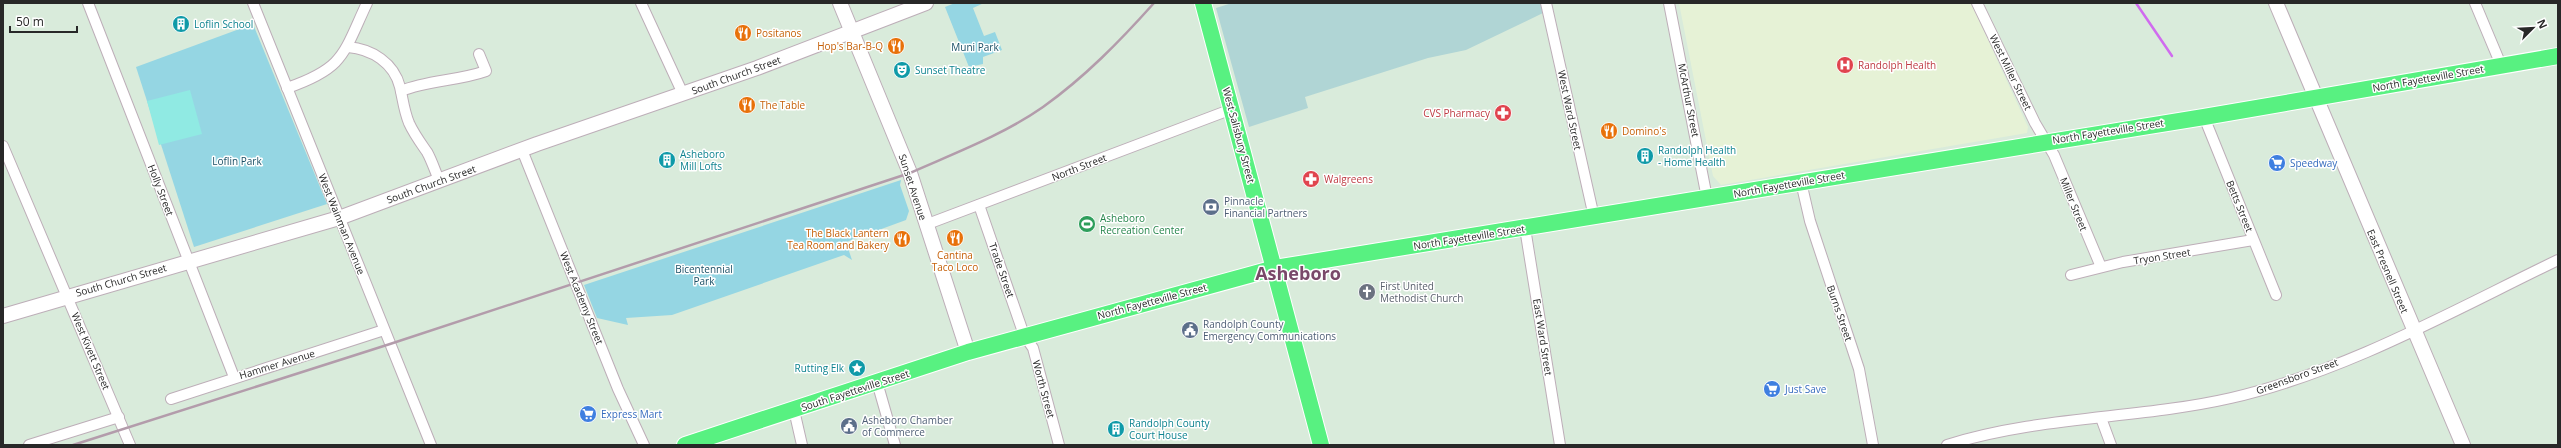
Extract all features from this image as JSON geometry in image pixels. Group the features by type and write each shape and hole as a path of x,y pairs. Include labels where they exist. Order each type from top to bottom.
{"main road":[{"name":"West Salisbury Street","path":"1203,3 1275,268 1321,445"},
{"name":"North Fayetteville Street","path":"1024,335 1275,268 1594,217 2046,141 2204,117 2558,56"},
{"name":"South Fayetteville Street","path":"685,445 1024,335"}],"street":[{"name":"Holly Street","path":"88,3 234,377"},
{"name":"West Wainman Avenue","path":"253,3 431,445"},
{"path":"287,88 325,72 341,59 348,47 367,3"},
{"path":"640,3 683,94"},
{"name":"Sunset Avenue","path":"840,3 910,173 925,225 968,352"},
{"name":"South Church Street","path":"3,316 188,260 339,218 522,150 757,68 926,3"},
{"name":"West Ward Street","path":"1546,3 1594,217"},
{"name":"McArthur Street","path":"1669,3 1707,198"},
{"name":"West Miller Street","path":"1977,3 2046,141"},
{"name":"East Presnell Street","path":"2276,3 2463,445"},
{"path":"2475,3 2501,65"},
{"path":"348,47 371,52 384,60 393,72 401,91 408,121 416,138 428,153 439,180"},
{"path":"401,91 413,86 468,77 486,71 479,54"},
{"name":"North Street","path":"925,225 1232,110"},
{"name":"Betts Street","path":"2204,117 2276,295"},
{"name":"Miller Street","path":"2046,141 2101,267"},
{"name":"West Kivett Street","path":"3,146 120,416 130,445"},
{"name":"West Academy Street","path":"522,150 618,389 644,445"},
{"name":"Burns Street","path":"1801,182 1810,221 1860,369 1873,445"},
{"name":"Trade Street","path":"979,204 1024,335"},
{"name":"East Ward Street","path":"1525,228 1560,445"},
{"name":"Tryon Street","path":"2071,275 2101,267 2253,240"},
{"name":"Greensboro Street","path":"1948,445 2017,429 2102,418 2229,398 2262,390 2297,379 2414,331 2558,260"},
{"name":"Hammer Avenue","path":"171,399 234,377 384,330"},
{"name":"Worth Street","path":"1024,335 1033,348 1059,445"},
{"path":"876,382 895,445"},
{"path":"794,410 802,445"},
{"path":"29,445 120,416"},
{"path":"2102,418 2111,445"}],"shaded area":[{"path":"1232,3 1541,3 1543,13 1466,50 1428,58 1305,97 1308,108 1249,127 1216,8"},
{"name":"Randolph Health","path":"1679,3 1971,3 2028,127 2027,133 1721,185 1713,176"},
{"path":"190,90 202,134 159,145 147,101"}],"green space":[{"name":"Muni Park","path":"955,3 984,3 973,8 984,36 995,32 1002,50 983,57 983,64 969,67 945,7"},
{"name":"Loflin Park","path":"253,24 327,204 194,247 136,67"},
{"name":"Bicentennial Park","path":"901,180 900,185 909,211 906,220 846,242 852,260 844,255 672,315 626,318 628,325 597,318 584,285"}],"waterway":[{"path":"2136,3 2172,56"}],"railway":[{"path":"73,445 390,344 910,173 995,135 1043,107 1102,58 1154,3"}],"place":[{"name":"Loflin School","path":"181,24"},
{"name":"Positanos","path":"743,33"},
{"name":"Hop's Bar-B-Q","path":"896,46"},
{"name":"Randolph Health","path":"1845,65"},
{"name":"Sunset Theatre","path":"902,70"},
{"name":"The Table","path":"747,105"},
{"name":"CVS Pharmacy","path":"1503,113"},
{"name":"Domino's","path":"1609,131"},
{"name":"Randolph Health - Home Health","path":"1645,156"},
{"name":"Asheboro Mill Lofts","path":"667,160"},
{"name":"Speedway","path":"2277,163"},
{"name":"Walgreens","path":"1311,179"},
{"name":"Pinnacle Financial Partners","path":"1211,207"},
{"name":"Asheboro Recreation Center","path":"1087,224"},
{"name":"Cantina Taco Loco","path":"955,238"},
{"name":"The Black Lantern Tea Room and Bakery","path":"902,239"},
{"name":"First United Methodist Church","path":"1367,292"},
{"name":"Randolph County Emergency Communications","path":"1190,330"},
{"name":"Rutting Elk","path":"857,368"},
{"name":"Just Save","path":"1772,389"},
{"name":"Express Mart","path":"588,414"},
{"name":"Asheboro Chamber of Commerce","path":"849,426"},
{"name":"Randolph County Court House","path":"1116,429"}],"district":[{"name":"Asheboro","path":"1298,273"}]}
